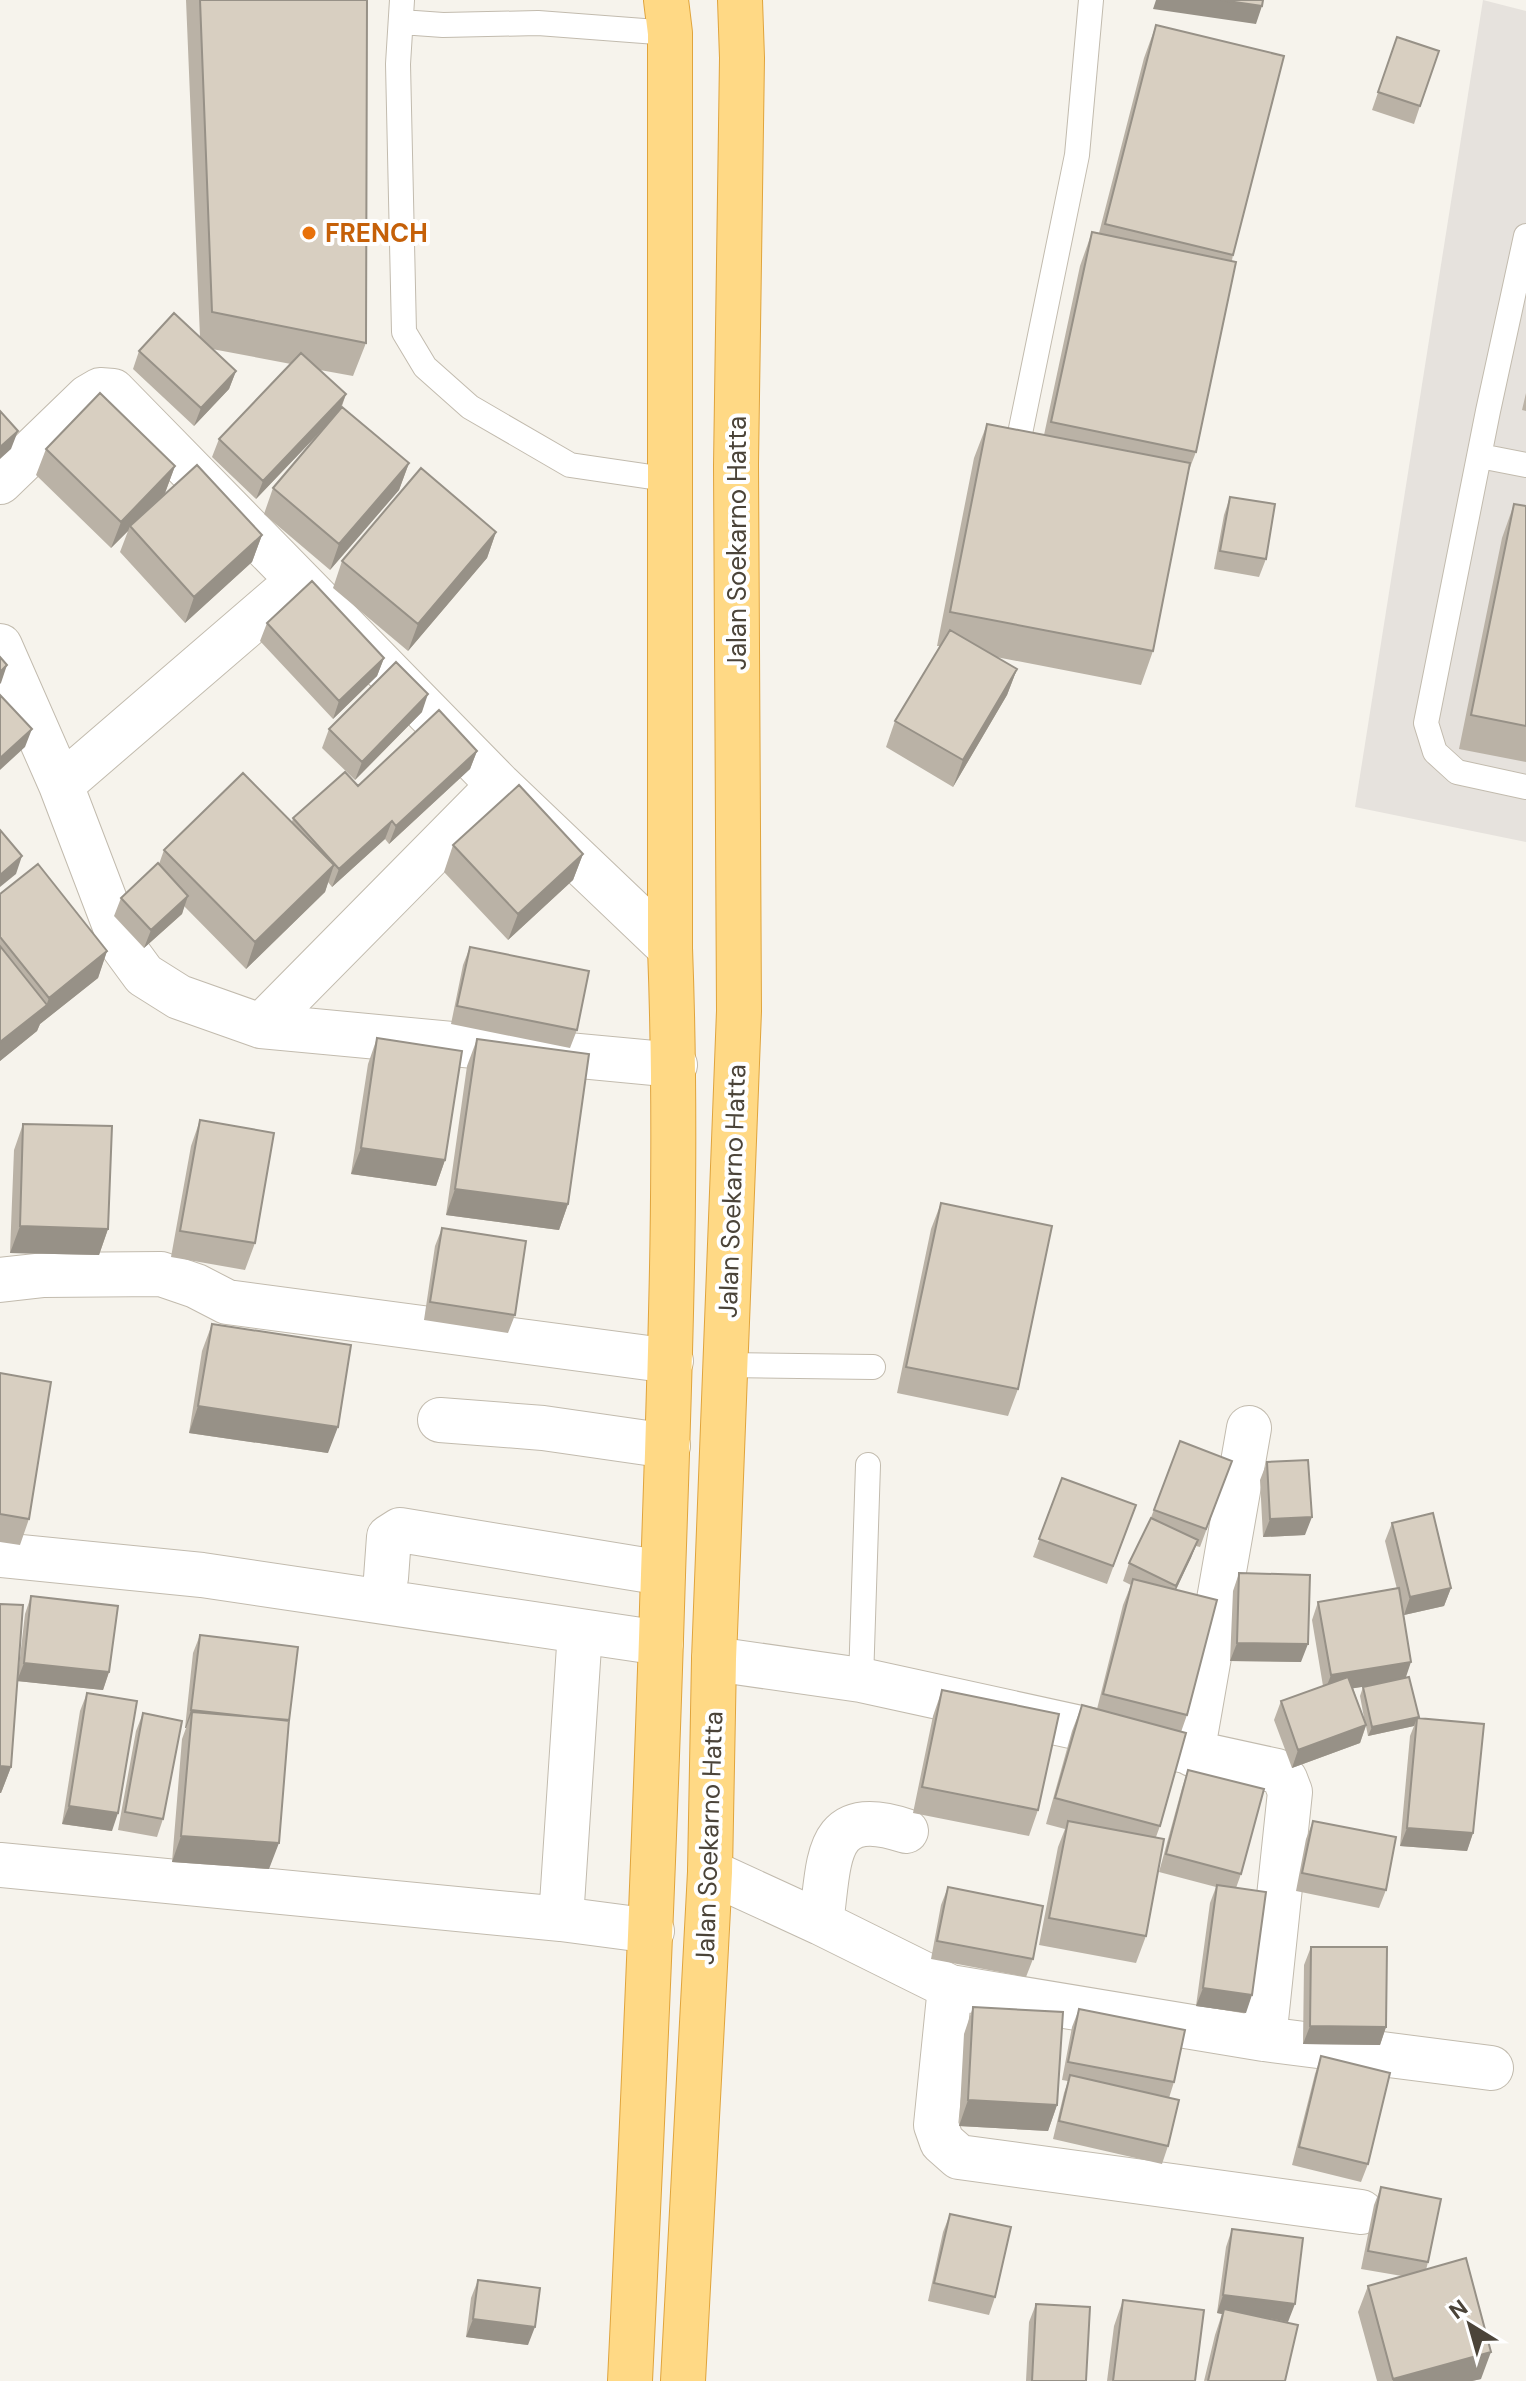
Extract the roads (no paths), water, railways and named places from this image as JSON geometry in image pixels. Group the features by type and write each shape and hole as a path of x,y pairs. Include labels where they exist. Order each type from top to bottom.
{"highway":[{"name":"Jalan Soekarno Hatta","path":"683,2381 710,1872 714,1659 739,1011 736,465 742,58 740,0"},
{"path":"742,58 768,0"},
{"name":"Jalan Soekarno Hatta","path":"630,2381 652,1931 671,1361 675,1065 670,948 672,480 668,16"}],"street":[{"path":"0,482 88,397 100,390 113,391 499,785 670,948"},
{"path":"61,785 298,581"},
{"path":"0,646 61,785 122,945 144,975 179,997 261,1026 675,1065"},
{"path":"261,1026 499,785"},
{"path":"0,1280 44,1275 161,1274 196,1286 227,1302 671,1361"},
{"path":"440,1420 543,1428 668,1446"},
{"path":"1192,1754 1249,1428"},
{"path":"386,1578 389,1537 400,1530 663,1573"},
{"path":"0,1555 202,1575 661,1643"},
{"path":"561,1919 580,1631"},
{"path":"714,1659 861,1680 1277,1771 1285,1779 1290,1792 1264,2039"},
{"path":"821,1923 829,1863 836,1840 854,1824 881,1823 906,1831"},
{"path":"0,1865 561,1919 652,1931"},
{"path":"710,1872 950,1987 1264,2039 1491,2068"},
{"path":"950,1987 936,2125 942,2142 959,2157 1361,2212"}],"lane":[{"path":"1016,453 1077,155 1091,0"},
{"path":"668,16 443,25 402,11 398,64 404,332 425,367 470,407 570,465 672,480"},
{"path":"1526,236 1426,723 1435,752 1457,772 1526,787"},
{"path":"1480,456 1526,465"},
{"path":"725,1365 873,1367"},
{"path":"861,1680 868,1465"}],"place":[{"name":"FRENCH","path":"309,233"}]}
